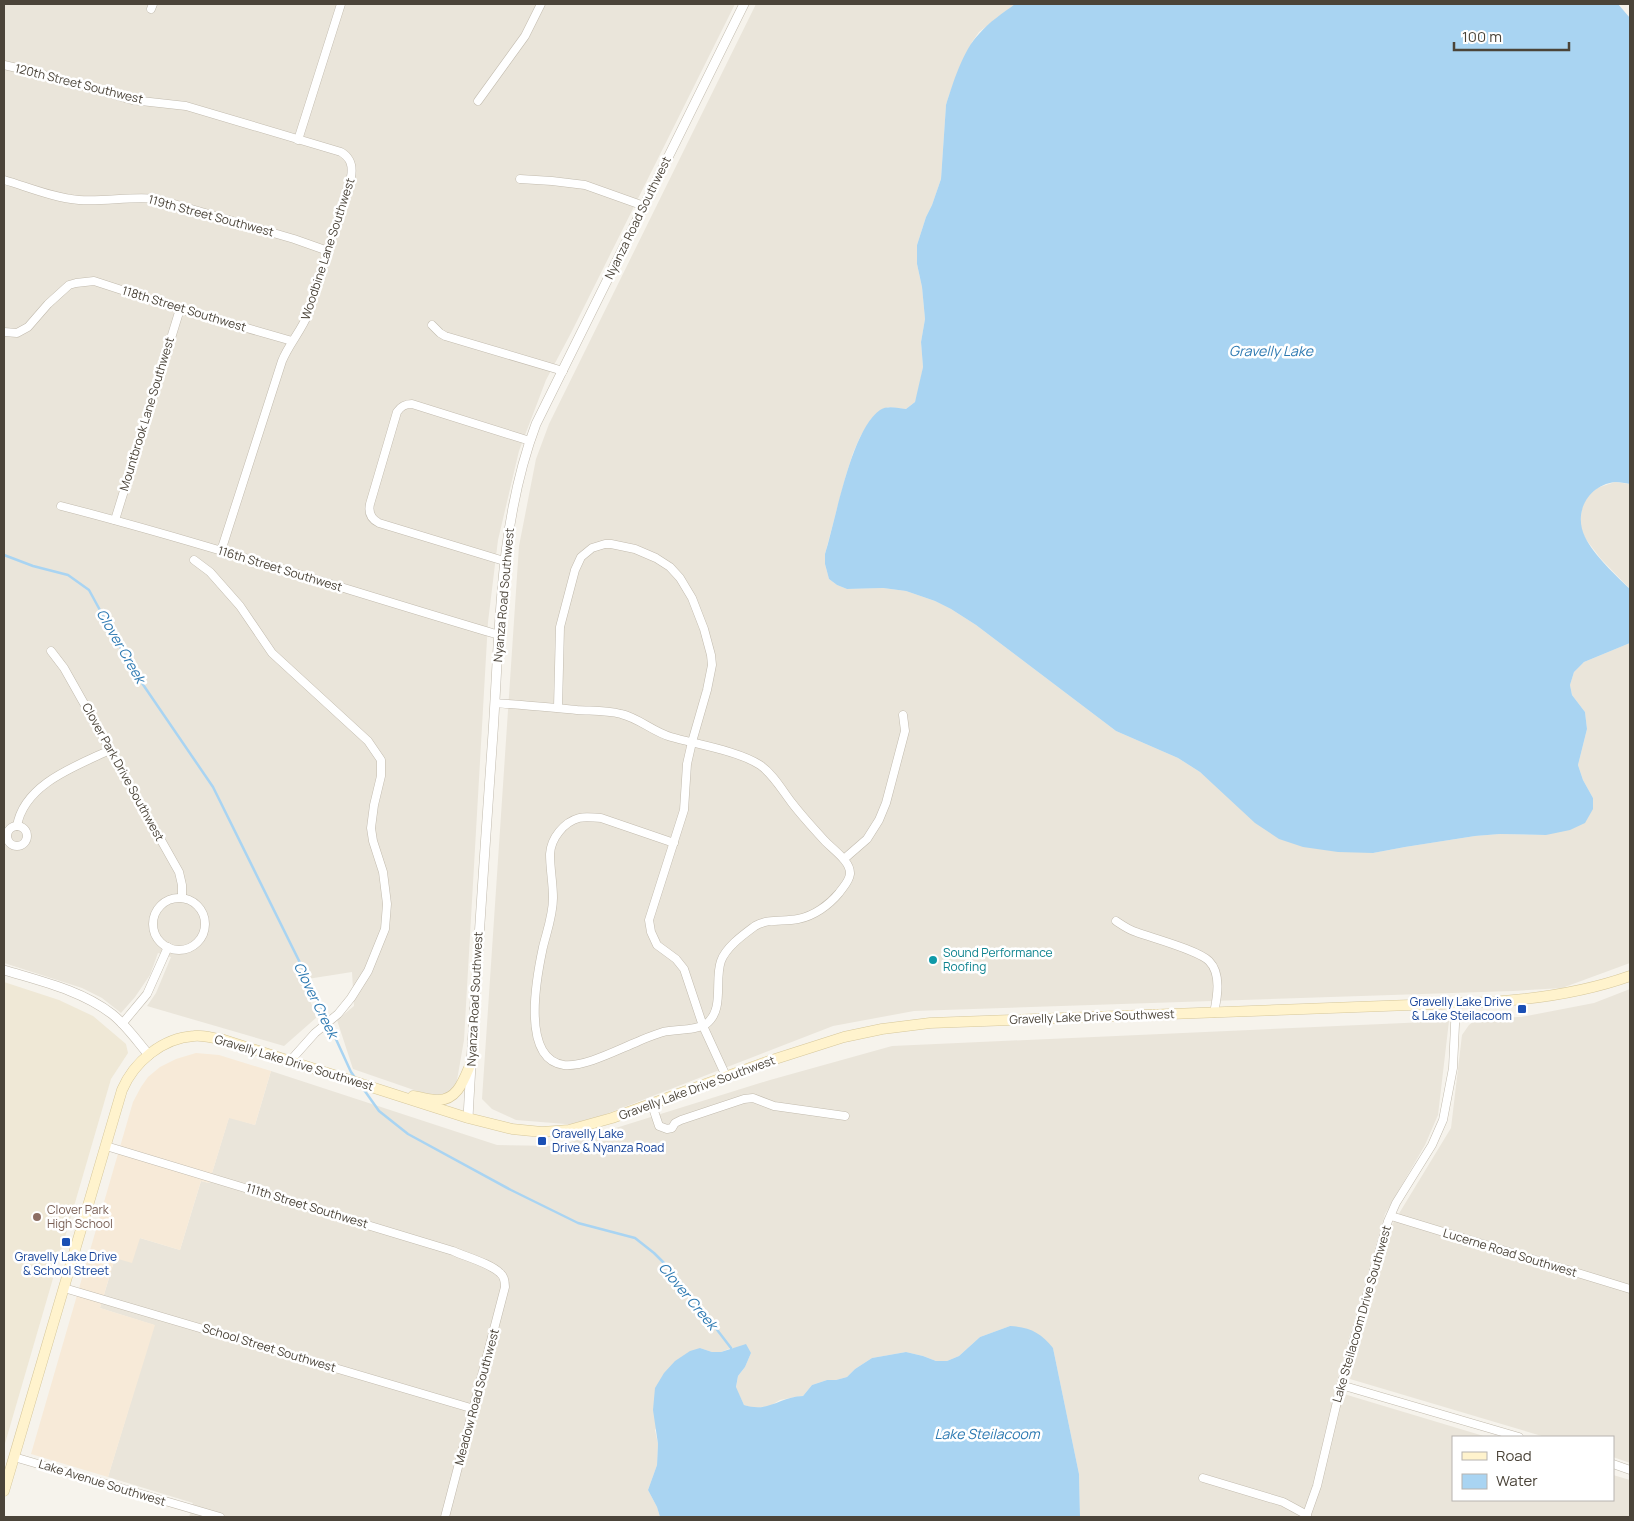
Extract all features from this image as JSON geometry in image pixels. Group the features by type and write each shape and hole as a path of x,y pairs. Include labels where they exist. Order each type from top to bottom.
{"main road":[{"name":"Gravelly Lake Drive Southwest","path":"4,1491 126,1081 140,1063 172,1040 193,1036 221,1039 468,1118 512,1129 542,1132 560,1131 594,1123 652,1105 726,1076 844,1037 882,1029 930,1023 1527,999 1580,990 1630,976"},
{"path":"388,1093 437,1100 449,1098 462,1084 471,1063"}],"street":[{"path":"298,140 341,4"},
{"path":"478,100 525,36 541,4"},
{"name":"Nyanza Road Southwest","path":"468,1118 504,561 515,496 536,424 744,4"},
{"name":"120th Street Southwest","path":"4,65 132,100 173,104 208,111 298,140"},
{"name":"Woodbine Lane Southwest","path":"221,552 282,361 288,347 308,314 351,177 352,164 346,155 298,140"},
{"name":"119th Street Southwest","path":"4,180 57,196 79,200 140,197 157,199 294,239 328,251"},
{"path":"520,180 585,185 644,206"},
{"name":"118th Street Southwest","path":"4,332 17,333 24,330 66,288 76,283 94,281 292,341"},
{"name":"Mountbrook Lane Southwest","path":"115,520 180,308"},
{"path":"432,325 445,336 563,371"},
{"path":"504,561 379,523 372,518 369,509 370,504 397,412 402,406 412,404 530,441"},
{"name":"116th Street Southwest","path":"60,506 115,520 499,635"},
{"path":"558,707 561,619 575,570 585,553 605,544 623,546 656,558 674,570 692,598 704,629 712,665 687,764 686,804 649,920 651,932 658,945 676,959 684,969 703,1026 726,1076"},
{"path":"194,560 210,572 240,606 272,654 368,741 381,760 381,776 371,828 371,835 383,872 387,904 386,922 381,942 368,971 351,998 338,1014 311,1037 290,1060"},
{"name":"Clover Park Drive Southwest","path":"51,651 64,668 179,872 182,898"},
{"path":"495,703 604,710 624,714 662,734 730,753 759,764 768,772 794,806 823,839 844,859 849,867 850,877 846,884 834,899 824,907 798,919 762,922 743,935 727,951 719,966 714,1012 709,1021 703,1026 662,1033 579,1064 567,1065 554,1062 543,1051 536,1030 534,1012 537,978 553,899 550,853 558,833 577,818 601,818 674,843"},
{"path":"844,859 867,839 880,820 905,731 903,715"},
{"path":"17,826 23,807 34,792 72,768 110,750"},
{"path":"182,898 200,908 205,924 203,933 193,946 176,950 161,942 156,936 153,927 156,911 162,904 169,900 182,898"},
{"path":"1116,921 1134,932 1197,954 1210,962 1217,976 1217,999 1214,1013"},
{"path":"122,1024 146,994 168,947"},
{"path":"4,970 50,984 78,995 104,1009 122,1024 149,1055"},
{"name":"Lake Steilacoom Drive Southwest","path":"1307,1516 1317,1486 1341,1385 1380,1246 1396,1203 1432,1145 1443,1120 1453,1068 1456,1003"},
{"path":"652,1105 659,1126 667,1129 672,1128 675,1123 681,1120 744,1099 753,1098 774,1106 845,1116"},
{"name":"111th Street Southwest","path":"106,1146 453,1251 491,1267 501,1273 503,1277"},
{"name":"Lucerne Road Southwest","path":"1391,1216 1630,1289"},
{"name":"Meadow Road Southwest","path":"445,1517 505,1287 503,1277"},
{"name":"School Street Southwest","path":"64,1288 474,1409"},
{"path":"1341,1385 1516,1436"},
{"name":"Lake Avenue Southwest","path":"14,1457 220,1517"},
{"path":"1614,1464 1630,1470"},
{"path":"1203,1478 1283,1502 1307,1516"}],"shaded area":[{"path":"4,4 735,4 546,380 519,451 498,540 488,622 464,1040 456,1086 440,1099 353,1069 337,1020 354,1006 352,972 301,980 317,1017 284,1046 147,1006 156,993 171,957 158,953 150,975 121,1013 102,998 82,988 4,963"},
{"path":"756,4 1015,4 979,32 972,42 949,95 946,105 941,179 917,245 917,264 922,287 925,319 921,342 923,367 918,393 915,402 906,409 888,407 871,419 860,437 846,475 825,554 825,564 829,579 847,589 883,588 906,591 951,609 976,625 1116,731 1178,758 1200,772 1221,790 1373,853 1475,836 1500,834 1546,835 1593,798 1583,780 1578,765 1587,729 1585,712 1572,695 1570,685 1574,672 1584,662 1630,643 1630,963 1562,988 914,1011 833,1026 578,1125 516,1120 492,1109 482,1099 519,546 536,459 549,424"},
{"path":"1615,482 1630,484 1630,589 1601,559 1585,538 1580,526 1582,507 1588,496 1597,488"},
{"name":"Clover Park High School","path":"4,982 59,1000 93,1016 126,1044 128,1053 111,1079 4,1447"},
{"path":"1630,989 1630,1463 1614,1457 1614,1436 1542,1436 1350,1379 1392,1225 1451,1128 1462,1035 1469,1025 1478,1018 1521,1017 1594,1003"},
{"path":"1449,1021 1438,1115 1425,1145 1385,1214 1334,1391 1484,1436 1452,1436 1452,1501 1614,1501 1614,1475 1630,1480 1630,1517 1080,1517 1079,1474 1053,1348 1010,1326 980,1337 959,1356 947,1361 936,1361 906,1352 872,1358 855,1369 847,1377 827,1380 812,1385 803,1396 780,1400 770,1406 754,1408 744,1405 736,1388 738,1376 745,1367 751,1353 731,1348 721,1352 712,1352 700,1348 655,1430 658,1444 657,1465 648,1490 660,1517 189,1517 193,1503 108,1477 154,1325 100,1308 115,1258 140,1238 180,1250 201,1181 209,1183 229,1117 255,1125 271,1071 497,1145 558,1146 770,1080 892,1046"},
{"path":"196,1053 219,1055 271,1071 255,1125 229,1118 209,1183 201,1181 180,1250 140,1238 132,1263 115,1258 100,1308 155,1325 108,1477 31,1454 133,1102 148,1077 160,1067 176,1059"}],"water":[{"name":"Gravelly Lake","path":"1015,4 1618,4 1630,18 1630,484 1615,482 1597,488 1585,502 1581,519 1585,537 1593,550 1630,589 1630,643 1584,662 1574,672 1570,685 1572,695 1585,712 1587,729 1578,765 1583,780 1593,798 1593,809 1585,823 1570,830 1546,835 1500,834 1475,836 1373,853 1338,852 1303,847 1279,839 1255,823 1200,772 1178,758 1116,731 976,625 951,609 906,591 883,588 847,589 829,579 825,564 825,554 846,476 861,436 870,420 883,408 906,409 915,402 923,367 921,342 925,319 922,287 917,264 917,245 941,179 946,105 959,67 973,41 996,18"},
{"name":"Lake Steilacoom","path":"1010,1326 1034,1332 1044,1338 1053,1348 1079,1474 1080,1517 660,1517 648,1490 657,1465 658,1444 653,1410 655,1388 664,1373 675,1361 690,1351 700,1348 712,1352 721,1352 746,1344 751,1353 745,1367 738,1376 736,1387 744,1405 760,1407 803,1396 812,1385 827,1380 847,1377 855,1369 872,1358 906,1352 936,1361 947,1361 959,1356 980,1337"}],"waterway":[{"name":"Clover Creek","path":"4,555 33,566 68,575 89,590 131,667 213,787 356,1079"},
{"name":"Clover Creek","path":"362,1087 379,1111 408,1134 511,1190 578,1223 635,1238 672,1271 731,1348"}],"place":[{"name":"Sound Performance Roofing","path":"933,960"},
{"name":"Gravelly Lake Drive & Lake Steilacoom","path":"1522,1009"},
{"name":"Gravelly Lake Drive & Nyanza Road","path":"542,1141"},
{"name":"Clover Park High School","path":"37,1217"},
{"name":"Gravelly Lake Drive & School Street","path":"66,1242"}]}
